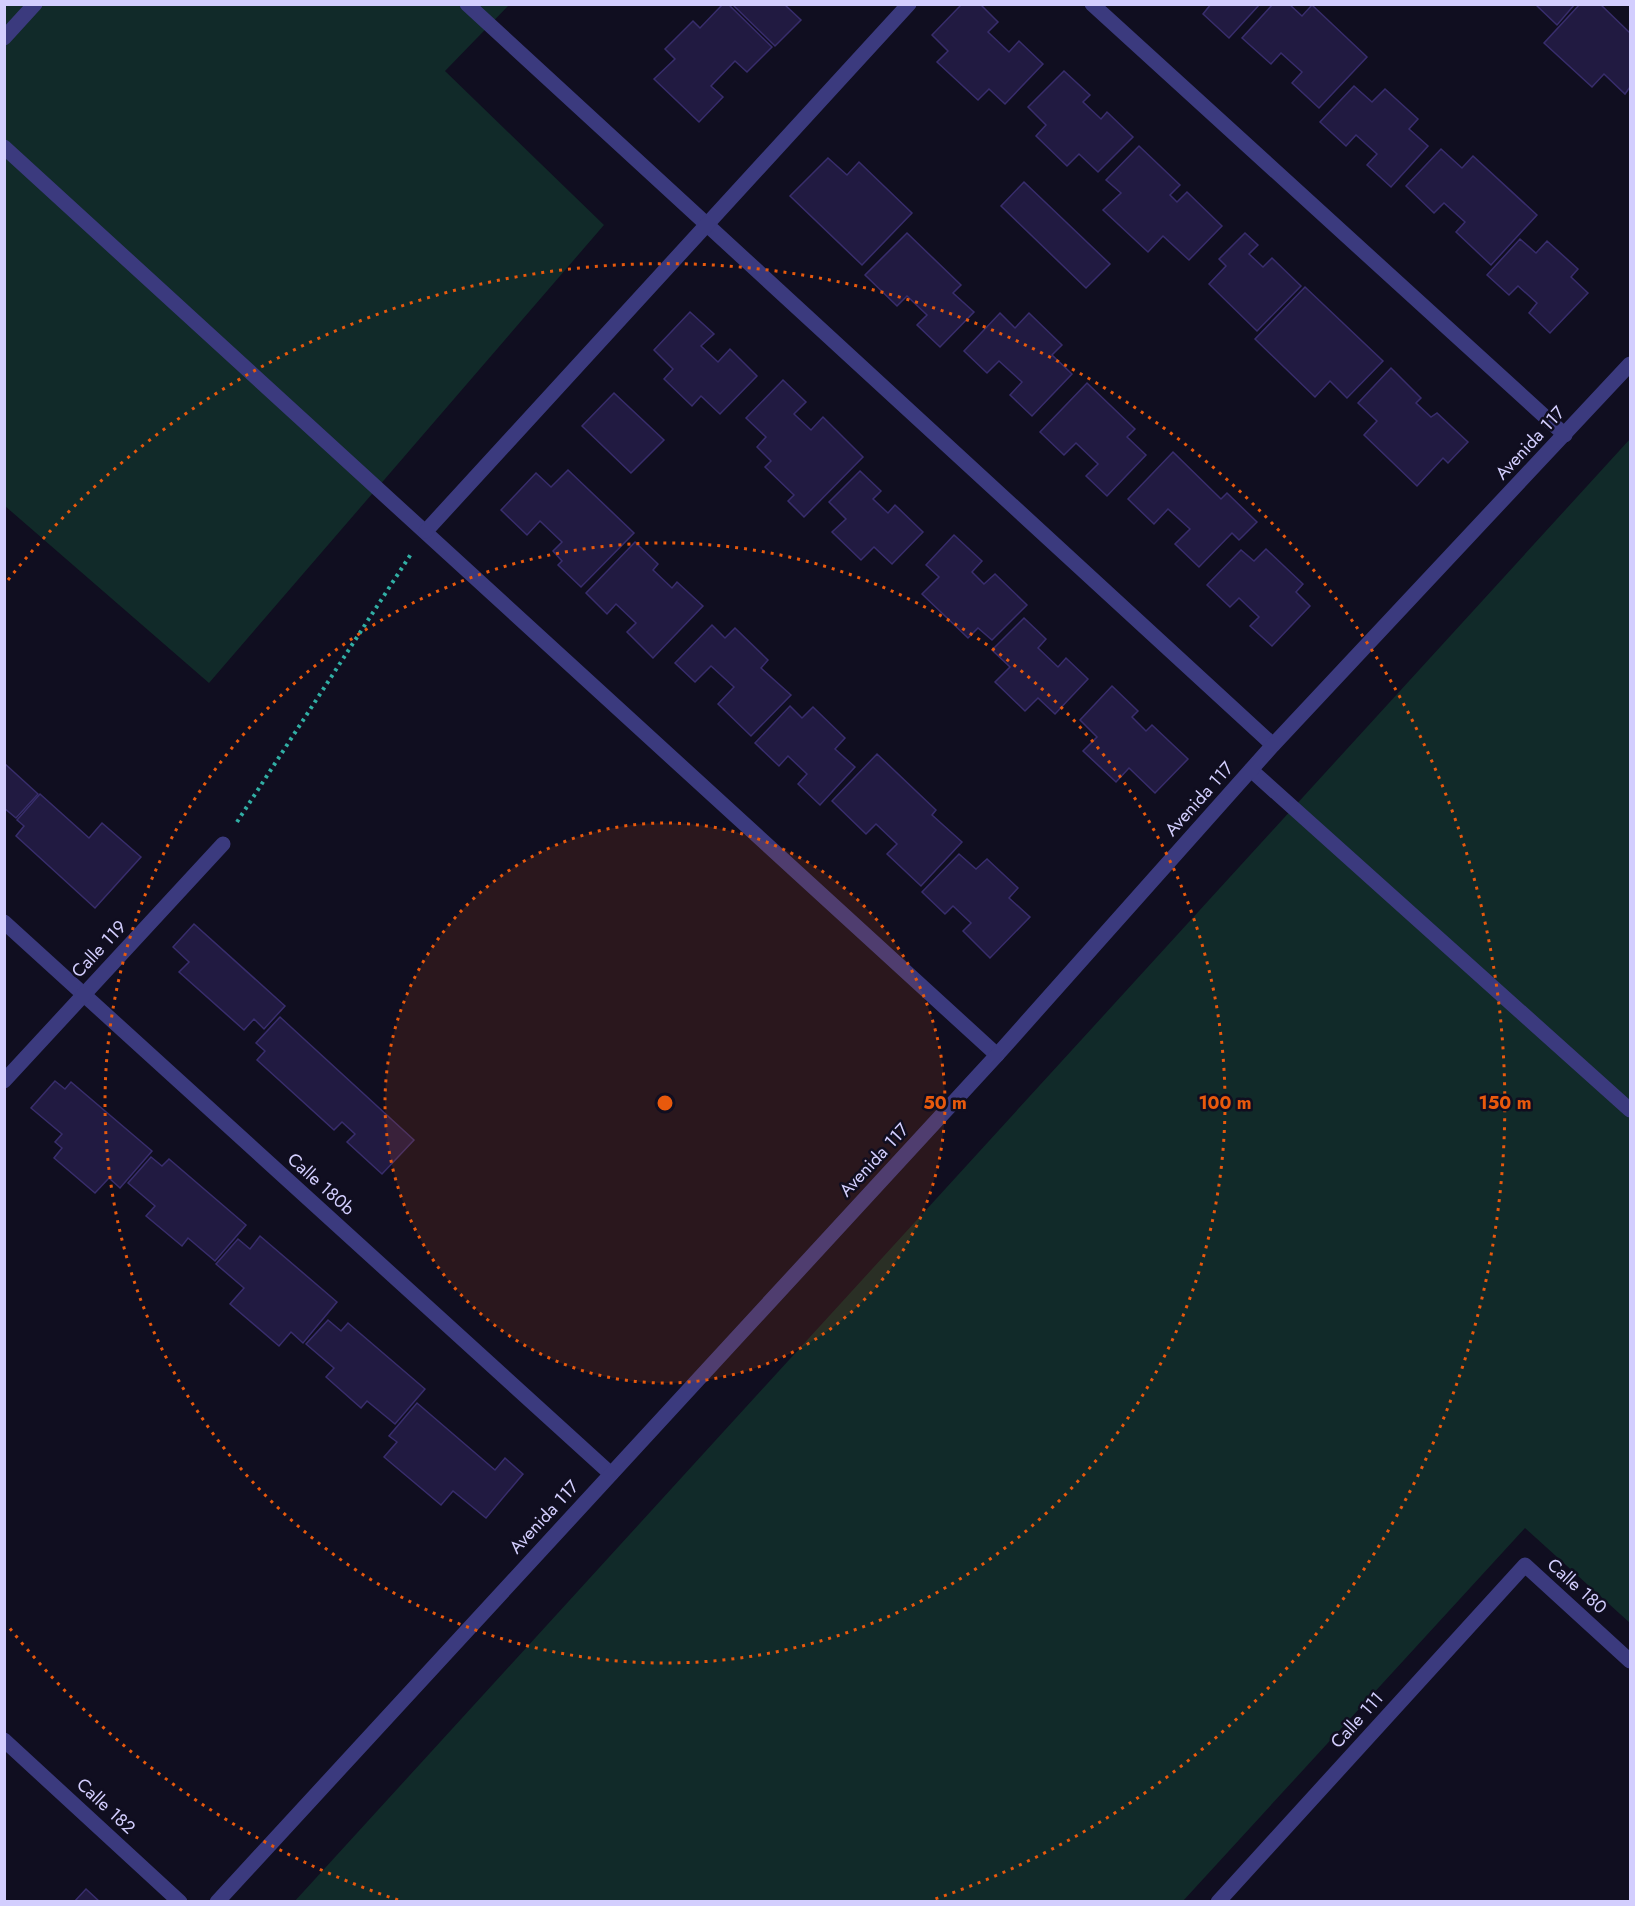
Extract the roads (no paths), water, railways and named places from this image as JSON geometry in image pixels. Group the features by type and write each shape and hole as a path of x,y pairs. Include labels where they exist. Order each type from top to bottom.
{"street":[{"path":"4,38 35,4"},
{"path":"467,4 1273,745"},
{"path":"426,531 909,4"},
{"path":"1092,4 1565,435"},
{"path":"4,147 997,1055"},
{"name":"Avenida 117","path":"217,1902 997,1055 1273,745 1630,364"},
{"path":"1251,770 1630,1110"},
{"name":"Calle 119","path":"4,1081 223,844"},
{"name":"Calle 180b","path":"4,922 611,1474"},
{"name":"Calle 180","path":"1525,1565 1630,1661"},
{"name":"Calle 111","path":"1218,1902 1525,1565"},
{"name":"Calle 182","path":"4,1740 180,1902"}]}
